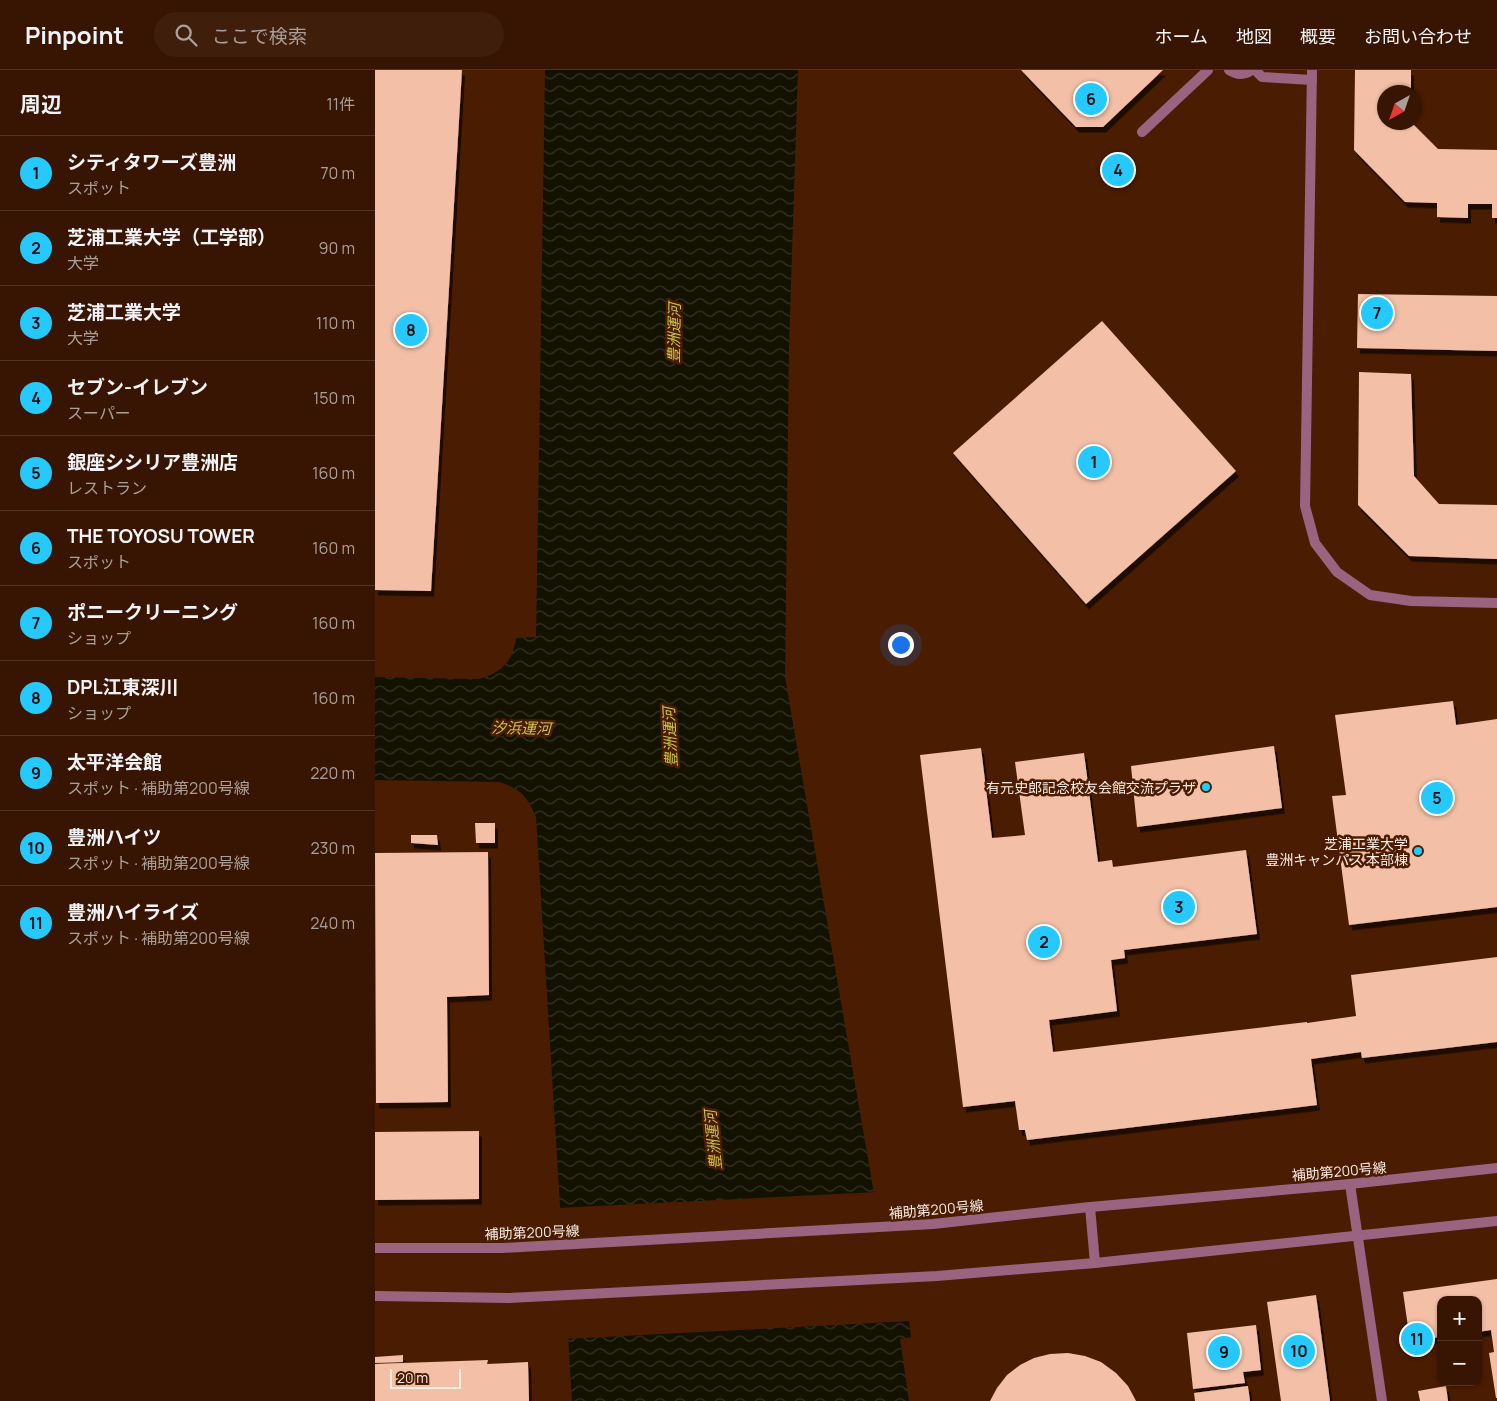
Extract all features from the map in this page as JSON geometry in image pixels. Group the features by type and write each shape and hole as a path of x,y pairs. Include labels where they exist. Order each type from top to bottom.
{"street":[{"path":"1142,132 1208,70"},
{"path":"1229,70 1237,74 1254,70 1261,77 1312,75 1305,506 1315,543 1337,572 1370,595 1411,601 1497,603"},
{"name":"補助第200号線","path":"375,1248 502,1248 933,1224 1497,1168"},
{"path":"1350,1184 1382,1401"},
{"path":"1090,1207 1095,1263"},
{"path":"375,1296 509,1298 937,1276 1095,1263 1497,1221"}],"water":[{"path":"545,70 798,70 789,346 785,677 883,1246 907,1303 911,1337 900,1339 909,1401 572,1401 536,817 530,804 522,794 513,787 499,782 375,780 375,677 479,679 494,673 505,665 512,653 516,638 536,637"}],"pier":[{"path":"877,1192 885,1244 916,1249 921,1298 910,1305 912,1321 565,1339 565,1333 537,1332 530,1283 532,1281 561,1277 557,1208"}],"building":[{"path":"375,70 462,70 431,591 375,590"},
{"path":"1021,70 1163,70 1103,127 1076,127"},
{"path":"1355,70 1411,70 1411,85 1377,85 1377,130 1419,130 1438,149 1497,150 1497,218 1492,218 1492,204 1468,204 1468,218 1437,217 1437,203 1405,202 1354,150"},
{"path":"1358,294 1497,296 1497,351 1357,348"},
{"path":"1102,321 1236,471 1086,604 953,453"},
{"path":"1359,372 1411,374 1414,476 1439,504 1497,505 1497,559 1409,556 1358,505"},
{"name":"芝浦工業大学 豊洲キャンパス 本部棟","path":"1453,701 1456,725 1497,719 1497,907 1349,925 1332,796 1346,795 1335,715"},
{"name":"有元史郎記念校友会館交流プラザ","path":"1274,746 1282,808 1137,827 1131,766"},
{"path":"981,748 992,838 1025,835 1015,762 1084,753 1098,862 1112,860 1113,867 1246,850 1257,934 1124,950 1125,958 1111,960 1117,1011 1049,1020 1053,1052 1356,1016 1351,975 1497,957 1497,1042 1362,1058 1361,1052 1311,1059 1317,1105 1027,1140 1025,1130 1019,1130 1015,1101 963,1107 920,755"},
{"path":"475,823 495,823 495,843 476,843"},
{"path":"411,835 437,835 438,845 411,843"},
{"path":"488,852 489,995 447,997 448,1102 376,1103 375,853"},
{"path":"479,1131 479,1199 375,1200 375,1132"},
{"path":"1497,1279 1497,1398 1489,1353 1494,1352 1491,1330 1482,1331 1482,1296 1437,1296 1437,1338 1410,1341 1403,1292"},
{"path":"1316,1295 1330,1401 1281,1401 1267,1302"},
{"path":"1256,1325 1261,1370 1243,1372 1245,1383 1193,1389 1187,1333"},
{"path":"1068,1353 1085,1356 1101,1362 1116,1373 1128,1386 1136,1401 990,1401 1007,1375 1020,1365 1034,1358 1050,1354"},
{"path":"403,1355 403,1362 375,1363 375,1357"},
{"path":"488,1360 487,1364 528,1362 529,1401 375,1401 375,1364"},
{"path":"1248,1386 1250,1401 1195,1401 1194,1393"},
{"path":"1446,1386 1448,1401 1420,1401 1418,1391"}],"place":[{"name":"THE TOYOSU TOWER","path":"1091,99"},
{"name":"セブン-イレブン","path":"1118,170"},
{"name":"ポニークリーニング","path":"1377,313"},
{"name":"DPL江東深川","path":"411,330"},
{"name":"シティタワーズ豊洲","path":"1094,462"},
{"name":"有元史郎記念校友会館交流プラザ","path":"1206,787"},
{"name":"銀座シシリア豊洲店","path":"1437,798"},
{"name":"芝浦工業大学 豊洲キャンパス 本部棟","path":"1418,851"},
{"name":"芝浦工業大学","path":"1179,907"},
{"name":"芝浦工業大学（工学部）","path":"1044,942"},
{"name":"豊洲ハイライズ","path":"1417,1339"},
{"name":"豊洲ハイツ","path":"1299,1351"},
{"name":"太平洋会館","path":"1224,1352"}],"water label":[{"name":"豊洲運河","path":"674,333"},
{"name":"汐浜運河","path":"521,728"},
{"name":"豊洲運河","path":"670,737"},
{"name":"豊洲運河","path":"713,1140"}]}
